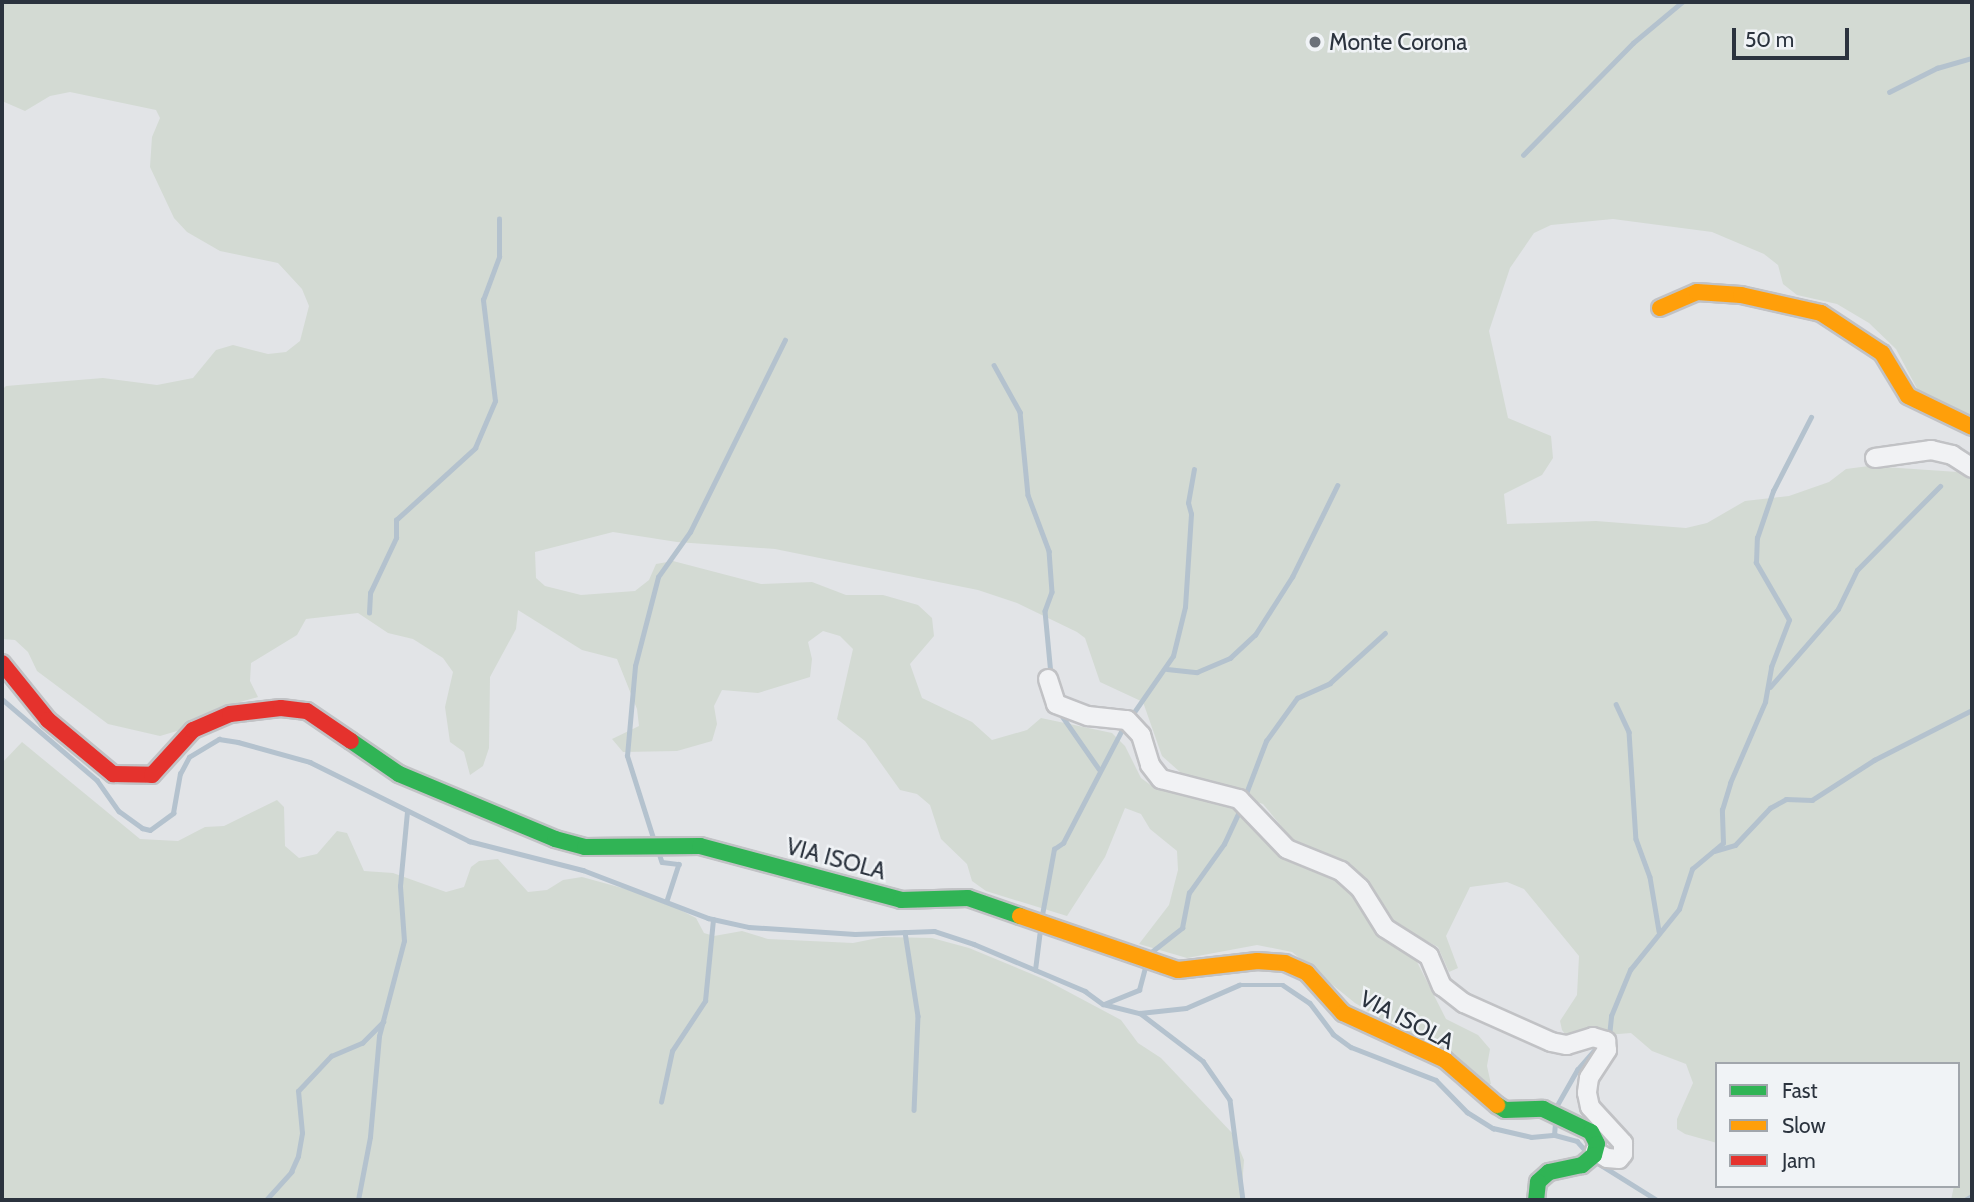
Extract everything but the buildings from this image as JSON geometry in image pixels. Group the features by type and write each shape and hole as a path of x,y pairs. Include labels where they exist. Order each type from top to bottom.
{"street":[{"path":"1660,308 1697,292 1741,295 1821,313 1882,353 1895,381 1908,396 1972,427"},
{"path":"1875,458 1931,450 1952,455 1972,468"},
{"name":"VIA ISOLA","path":"2,663 48,720 113,774 152,775 193,730 230,715 281,708 307,711 399,774 565,842 610,850 700,846 901,900 968,898 1178,970 1257,961 1285,962 1307,973 1343,1013 1445,1060 1476,1091 1505,1110 1544,1109 1591,1132 1595,1151"},
{"path":"1048,679 1056,704 1088,716 1127,720 1141,735 1150,765 1161,779 1239,799 1287,849 1341,871 1360,888 1385,928 1429,956 1442,986 1464,1003 1551,1042 1567,1045 1593,1037 1606,1041 1607,1050 1589,1078 1587,1093 1590,1107 1623,1143 1623,1154 1619,1159 1607,1158 1595,1151 1582,1164 1549,1171 1538,1182 1536,1200"}],"shaded area":[{"path":"2,2 1972,2 1972,422 1921,396 1896,349 1869,323 1837,304 1797,295 1783,284 1778,265 1764,254 1712,232 1613,219 1551,225 1534,233 1510,268 1489,331 1508,418 1551,436 1553,458 1542,475 1504,494 1507,524 1596,521 1686,528 1707,523 1745,501 1789,496 1829,482 1846,469 1869,466 1958,472 1972,479 1972,1200 1951,1200 1954,1188 1960,1188 1960,1062 1715,1062 1715,1142 1685,1134 1677,1129 1677,1119 1693,1083 1686,1064 1652,1051 1631,1033 1568,1038 1562,1030 1560,1021 1577,995 1579,956 1524,889 1507,882 1470,887 1446,936 1458,968 1449,972 1438,947 1397,925 1351,864 1292,839 1263,804 1189,780 1162,756 1143,702 1100,682 1085,638 1017,603 978,590 775,549 677,542 613,532 535,552 536,578 545,586 581,595 635,591 649,580 656,564 673,561 761,584 812,582 846,595 883,595 918,605 932,618 934,636 910,664 922,698 972,722 992,740 1027,730 1041,718 1112,733 1125,746 1141,778 1156,789 1233,805 1279,853 1337,880 1351,892 1382,937 1414,956 1446,1019 1478,1035 1490,1049 1487,1066 1491,1084 1482,1084 1456,1057 1427,1038 1395,1027 1355,1003 1292,952 1257,945 1187,958 1139,944 1169,905 1178,870 1177,851 1150,829 1141,814 1125,808 1105,857 1067,916 986,891 972,881 967,864 941,839 930,805 917,794 900,790 865,741 837,719 853,649 840,636 823,631 808,642 812,659 810,677 758,693 722,690 714,706 717,724 712,741 677,751 623,752 612,739 639,726 637,709 617,659 582,650 518,610 516,629 490,677 489,748 483,766 470,775 464,752 450,742 445,707 453,672 443,658 413,639 388,633 358,613 306,619 297,635 251,663 250,681 258,697 216,709 177,731 160,736 108,724 37,671 28,652 15,640 2,639 2,390 6,386 103,378 157,385 193,378 216,350 233,345 268,354 286,352 300,341 309,306 302,289 278,263 220,251 187,232 174,218 150,167 152,137 160,118 156,110 70,92 50,96 25,111 2,101"},
{"path":"22,742 140,839 178,841 205,827 224,826 277,800 284,807 285,846 299,858 317,854 337,831 347,833 364,871 393,873 446,892 464,887 471,867 479,861 498,859 528,892 547,890 563,880 582,877 655,897 696,918 704,933 714,936 742,931 768,939 853,943 883,937 932,938 969,948 1046,980 1121,1020 1138,1043 1161,1058 1233,1134 1244,1160 1241,1200 2,1200 2,763"}],"waterway":[{"path":"1523,155 1633,43 1682,2"},
{"path":"1889,92 1937,68 1972,58"},
{"path":"369,613 370,593 396,538 396,520 475,448 495,401 483,300 499,257 499,219"},
{"path":"653,838 627,756 635,666 658,577 690,532 785,340"},
{"path":"994,365 1020,412 1028,495 1049,551 1052,592 1045,611 1051,674"},
{"path":"1609,1036 1611,1016 1630,970 1679,909 1692,869 1723,843 1722,810 1730,783 1765,702 1771,667 1789,620 1756,563 1757,538 1773,491 1811,417"},
{"path":"1130,718 1173,656 1185,607 1191,514 1188,503 1194,470"},
{"path":"1167,669 1197,672 1230,658 1255,635 1292,577 1337,486"},
{"path":"1770,687 1838,609 1857,570 1940,486"},
{"path":"1245,796 1266,741 1297,698 1330,683 1385,633"},
{"path":"2,699 97,780 119,811 142,828 150,830 173,813 180,774 189,757 219,739 310,762 469,841 583,870 708,918 749,927 855,934 934,931 974,944 1085,991 1103,1004 1140,1013 1203,1061 1230,1100 1243,1200"},
{"path":"1616,704 1629,732 1636,839 1650,877 1659,931"},
{"path":"1714,851 1735,845 1770,808 1786,799 1812,800 1874,760 1972,710"},
{"path":"1060,713 1099,769"},
{"path":"1042,915 1054,849 1063,843 1125,724"},
{"path":"1150,953 1182,928 1189,893 1224,844 1241,808"},
{"path":"358,1200 370,1137 379,1036 404,941 400,886 407,812"},
{"path":"660,856 662,862 679,864 667,901"},
{"path":"661,1102 672,1051 705,1001 713,919"},
{"path":"1035,970 1040,930"},
{"path":"905,932 918,1016 914,1110"},
{"path":"1104,1004 1139,990 1145,967"},
{"path":"1140,1013 1186,1008 1239,985 1283,985 1310,1003 1333,1034 1351,1047 1436,1080 1467,1112 1493,1128 1531,1137 1555,1135 1577,1141 1585,1150"},
{"path":"266,1200 291,1172 298,1156 302,1133 298,1091 331,1056 362,1043 383,1022"},
{"path":"1556,1107 1577,1070 1600,1044"},
{"path":"1554,1135 1555,1123"},
{"path":"1596,1162 1657,1200"},
{"path":"1965,1200 1972,1196"}],"traffic: fast":[{"path":"351,741 399,774 555,839 585,847 700,846 901,900 968,898 1020,916"},
{"path":"1497,1105 1505,1110 1543,1109 1591,1132 1597,1144 1594,1155 1582,1165 1549,1172 1538,1182 1536,1200"}],"traffic: slow":[{"path":"1660,308 1697,292 1741,295 1821,313 1882,353 1908,396 1972,427"},
{"path":"1020,916 1178,970 1257,961 1285,963 1307,973 1343,1013 1445,1060 1497,1105"}],"traffic: jam":[{"path":"2,663 48,720 113,774 152,775 193,730 230,714 281,708 307,711 351,741"}],"place":[{"name":"Monte Corona","path":"1315,42"}]}
